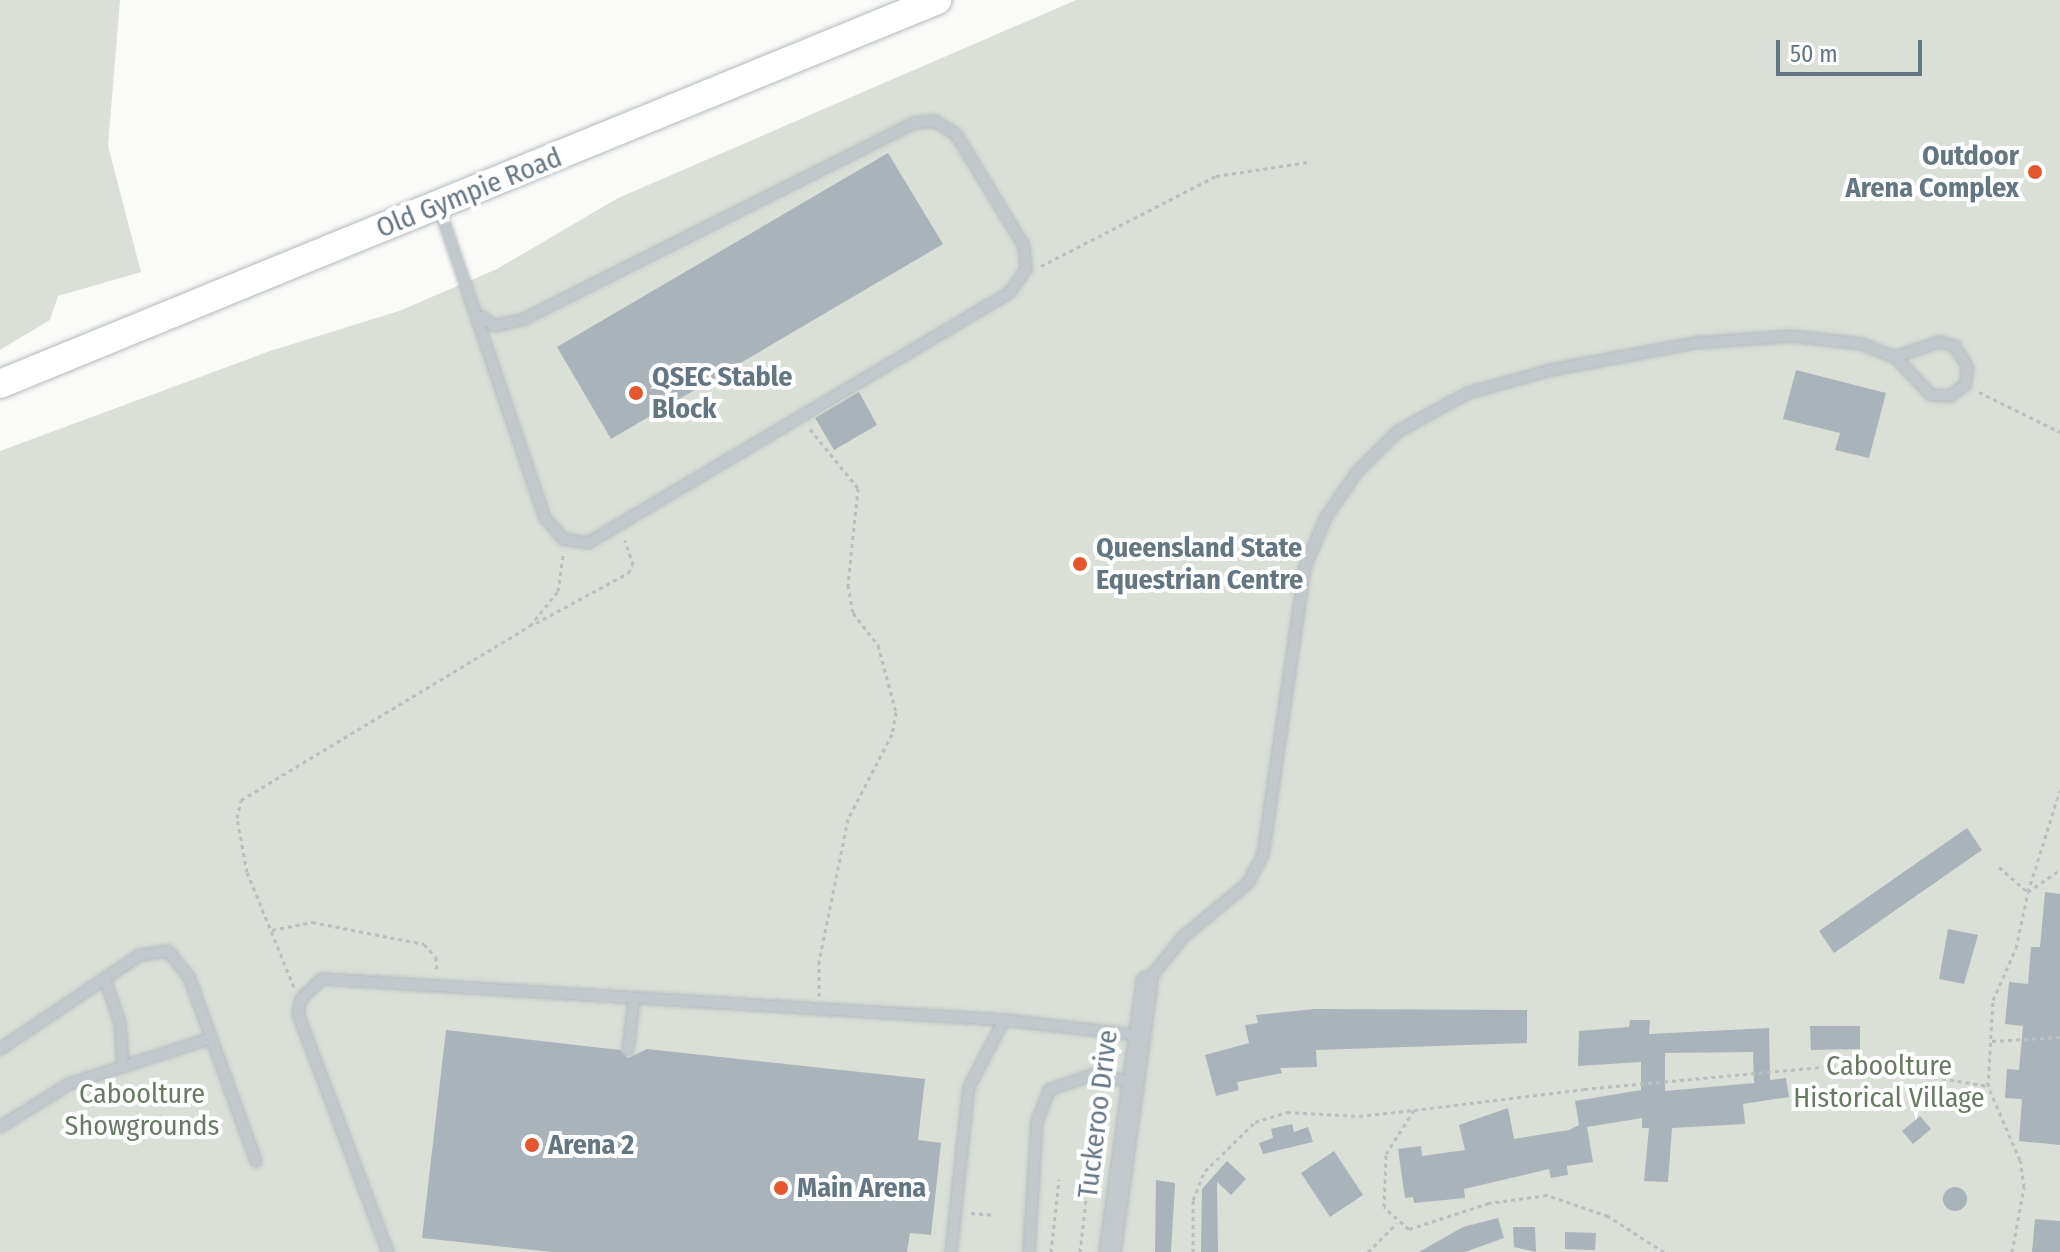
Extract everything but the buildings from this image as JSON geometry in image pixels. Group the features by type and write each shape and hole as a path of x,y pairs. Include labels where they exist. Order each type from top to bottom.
{"main road":[{"name":"Old Gympie Road","path":"0,384 937,0"}],"street":[{"name":"Tuckeroo Drive","path":"1110,1252 1136,1035 1147,982"}],"lane":[{"path":"439,205 482,317 545,518 563,539 588,543 1010,292 1026,269 1024,246 956,134 934,121 914,123 525,319 495,326 482,317"},
{"path":"1147,982 1183,937 1248,883 1263,855 1305,567 1334,506 1397,432 1468,393 1551,370 1695,343 1792,336 1862,344 1895,357 1931,395 1950,396 1965,385 1968,368 1955,346 1939,342 1895,357"},
{"path":"0,1049 140,955 168,951 189,977 256,1161"},
{"path":"105,979 120,1023 123,1067"},
{"path":"388,1252 298,1014 306,993 322,979 436,984 634,1000 819,1007 1004,1020 1136,1035"},
{"path":"628,1050 634,1000"},
{"path":"951,1252 969,1087 1004,1020"},
{"path":"0,1127 69,1084 211,1038"},
{"path":"1029,1252 1037,1122 1049,1090 1092,1075 1131,1082"}],"path":[{"path":"1026,269 1050,265 1216,176 1308,162"},
{"path":"1965,385 2060,432"},
{"path":"802,415 858,488 848,585 853,613 878,645 896,712 892,734 848,819 819,961 819,1007"},
{"path":"306,993 288,985 272,930 241,849 241,800 530,626 628,573 631,552 619,525"},
{"path":"530,626 558,591 563,539"},
{"path":"2012,1252 2024,1187 2020,1160 1988,1086 1993,1000 2016,948 2028,892 2060,790"},
{"path":"1999,867 2028,892"},
{"path":"2028,892 2060,870"},
{"path":"272,930 312,922 424,944 436,957 436,984"},
{"path":"1992,1041 2060,1037"},
{"path":"1193,1252 1193,1200 1205,1171 1255,1122 1287,1112 1359,1116 1844,1064 1988,1086"},
{"path":"1414,1110 1398,1127 1381,1183 1384,1207 1397,1223 1423,1228 1489,1203 1547,1195 1608,1216 1664,1252"},
{"path":"1080,1252 1090,1164"},
{"path":"1051,1252 1059,1179"},
{"path":"1368,1252 1397,1223"}],"green space":[{"path":"0,0 120,0 108,146 141,272 58,296 50,320 0,350"},
{"name":"Queensland State Equestrian Centre","path":"1076,0 2060,0 2060,1252 0,1252 0,451 270,351 399,311 497,269 618,198"}],"place":[{"name":"Outdoor Arena Complex","path":"2035,172"},
{"name":"QSEC Stable Block","path":"636,393"},
{"name":"Queensland State Equestrian Centre","path":"1080,564"},
{"name":"Arena 2","path":"532,1145"},
{"name":"Main Arena","path":"781,1188"}],"park label":[{"name":"Caboolture Historical Village","path":"1889,1082"},
{"name":"Caboolture Showgrounds","path":"142,1110"}]}
